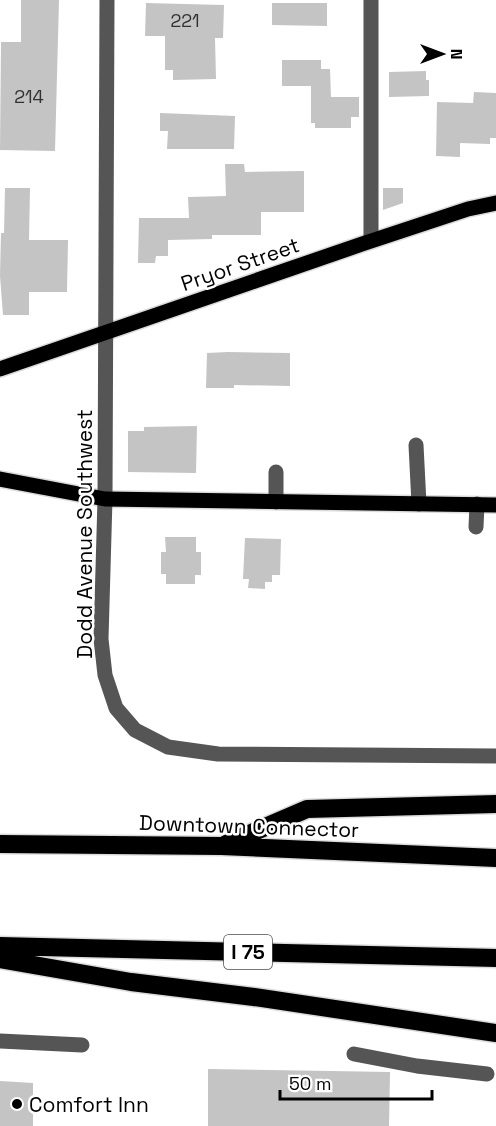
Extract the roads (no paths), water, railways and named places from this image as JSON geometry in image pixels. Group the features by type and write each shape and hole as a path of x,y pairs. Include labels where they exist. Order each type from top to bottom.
{"highway":[{"path":"221,846 307,809 496,804"},
{"name":"Downtown Connector","path":"0,844 221,846 496,858"},
{"name":"I 75","path":"0,946 496,957"},
{"path":"0,959 130,982 254,997 496,1033"}],"main road":[{"name":"Pryor Street","path":"1,367 371,240 468,209 496,203"},
{"path":"0,479 105,499 496,505"}],"street":[{"name":"Dodd Avenue Southwest","path":"107,0 105,499 101,639 105,675 116,708 135,730 168,747 218,754 496,756"},
{"path":"371,0 371,240"},
{"path":"416,445 419,504"},
{"path":"276,472 276,502"},
{"path":"476,527 477,504"},
{"path":"0,1041 81,1045"},
{"path":"354,1054 417,1066 487,1074"}],"place":[{"name":"Comfort Inn","path":"17,1104"}]}
